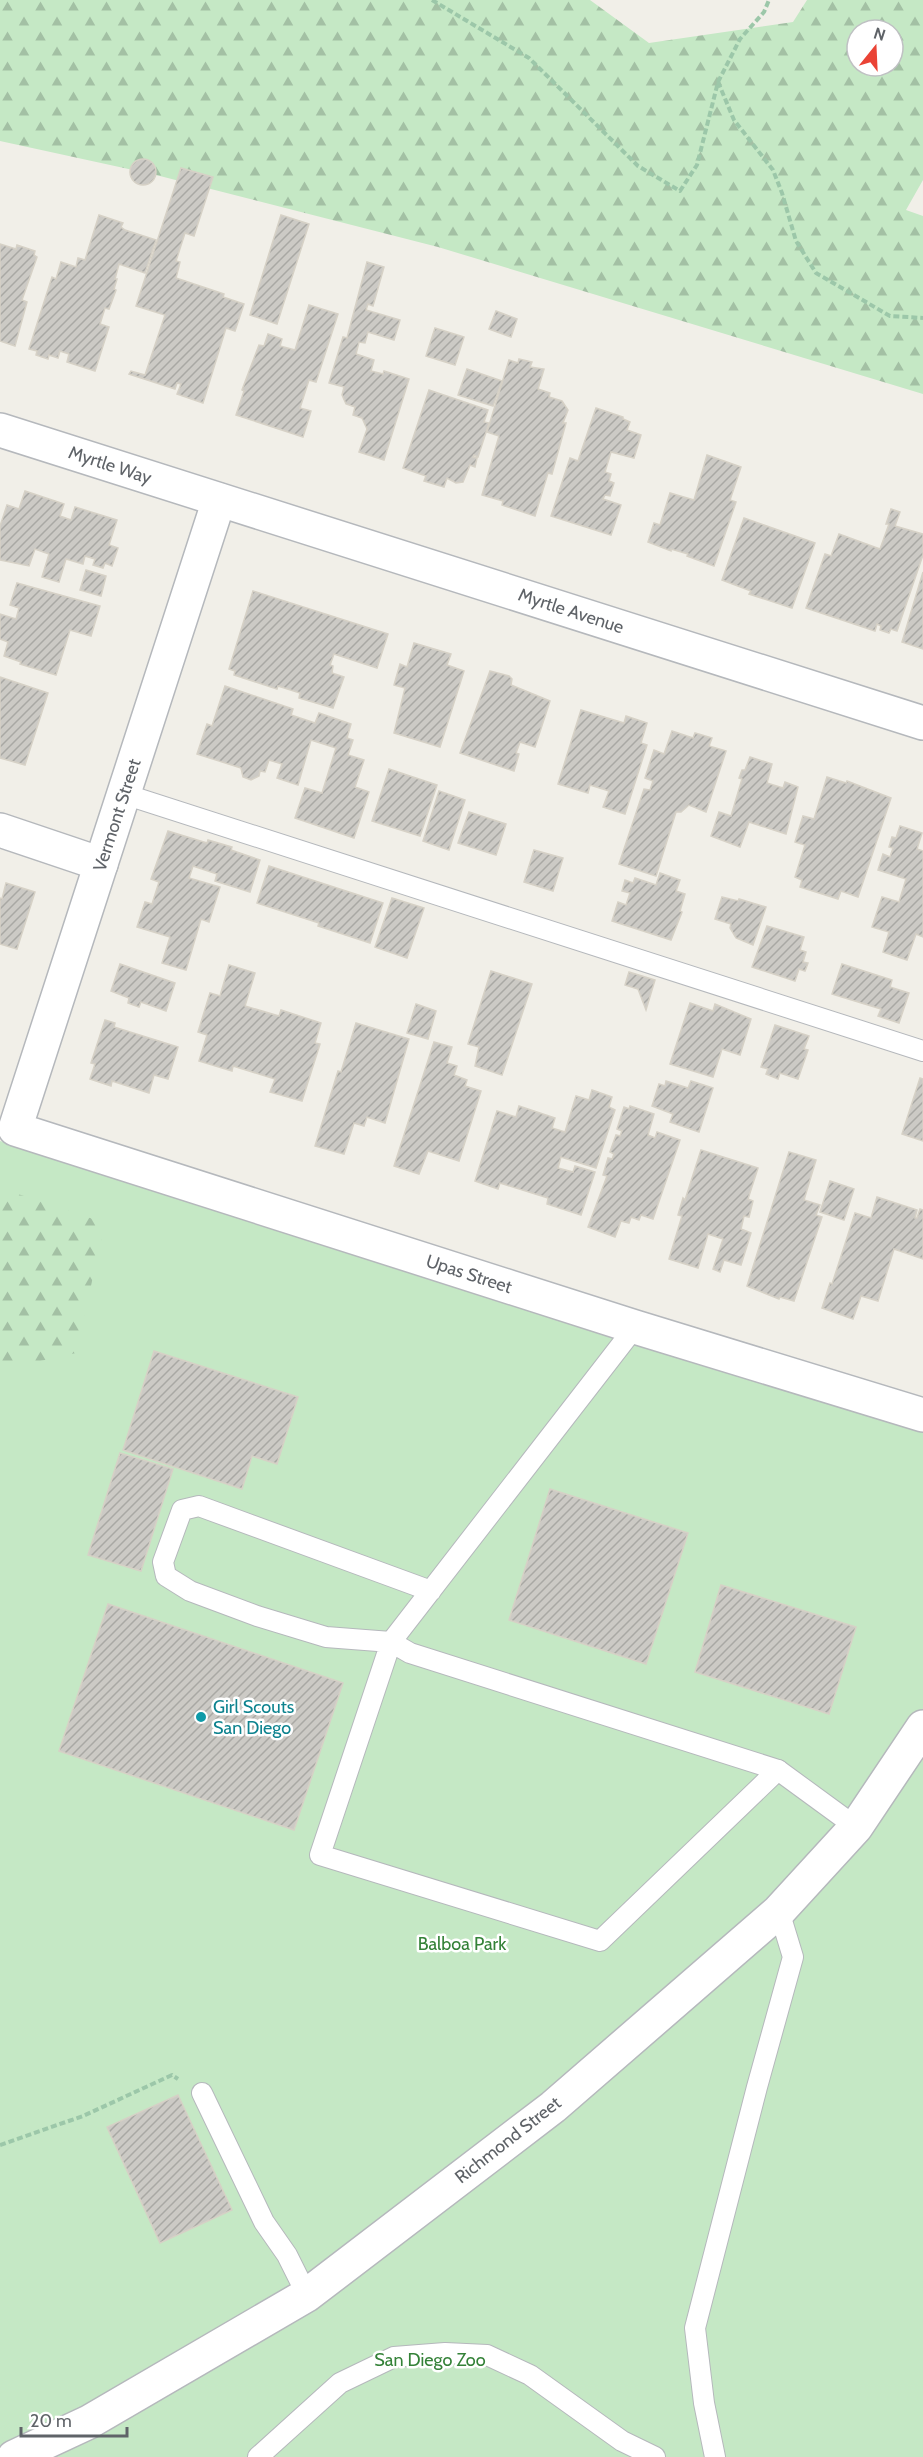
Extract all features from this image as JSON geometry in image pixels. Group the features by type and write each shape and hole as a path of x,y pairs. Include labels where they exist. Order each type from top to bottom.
{"street":[{"name":"Myrtle Way","path":"0,430 219,500"},
{"name":"Myrtle Avenue","path":"219,500 923,723"},
{"name":"Vermont Street","path":"15,1129 219,500"},
{"path":"0,830 101,864"},
{"name":"Upas Street","path":"15,1129 636,1327 923,1415"},
{"name":"Richmond Street","path":"14,2457 89,2422 307,2295 553,2107 778,1911 856,1827 923,1727"}],"lane":[{"path":"124,794 923,1051"},
{"path":"636,1327 391,1642 320,1855 600,1941 778,1770"},
{"path":"431,1591 199,1506 182,1510 163,1562 166,1576 190,1591 256,1616 326,1637 391,1642 410,1653 778,1770 856,1827"},
{"path":"715,2457 704,2403 695,2328 793,1957 778,1911"},
{"path":"202,2093 264,2222 287,2255 307,2295"},
{"path":"258,2457 340,2383 394,2357 445,2353 487,2355 530,2375 622,2441 655,2457"}],"path":[{"path":"432,0 529,58 638,166 680,190 697,165 718,82 740,39 764,12 769,0"},
{"path":"718,82 734,120 773,170 796,241 816,273 890,316 923,318"},
{"path":"0,2145 83,2116 172,2075 202,2093"}],"green space":[{"path":"0,0 590,0 649,43 793,22 807,0 923,0 923,180 906,210 923,216 923,394 438,247 156,175 0,141"},
{"name":"Balboa Park","path":"0,1141 923,1430 923,2457 0,2457"},
{"path":"0,1188 105,1223 76,1353 0,1370"}],"building":[{"path":"143,159 152,163 156,172 152,181 143,185 134,181 130,172 134,163"},
{"path":"181,168 213,177 194,236 185,233 176,261 180,262 176,278 224,294 223,297 244,304 235,331 226,328 203,403 177,394 181,384 177,383 175,389 129,374 131,371 145,375 165,315 136,306"},
{"path":"99,215 123,223 121,227 125,230 156,240 145,273 119,264 115,279 117,279 114,289 116,290 109,309 105,308 100,324 109,327 95,371 67,362 69,354 60,351 58,358 49,355 48,359 36,355 37,351 29,349 52,277 56,279 61,262 76,267 78,258 85,260"},
{"path":"281,215 309,224 277,324 250,315"},
{"path":"0,244 16,249 17,245 35,251 34,255 37,257 22,300 27,302 15,346 0,341"},
{"path":"367,262 384,267 373,306 368,304 366,310 400,320 394,340 368,332 365,343 359,342 356,354 374,360 371,371 383,374 384,371 409,379 384,460 359,452 367,429 362,418 353,415 355,407 346,404 342,395 344,387 329,383 343,337 347,338"},
{"path":"309,305 338,314 316,382 309,380 300,408 311,411 303,437 236,415 244,391 242,390 259,345 264,346 268,334 282,339 280,346 295,350"},
{"path":"496,311 517,319 511,337 489,329"},
{"path":"435,328 464,337 455,365 426,356"},
{"path":"519,359 532,362 530,367 544,369 538,389 550,393 549,397 562,401 568,410 552,474 548,473 535,516 502,505 503,501 482,495 499,436 487,432 509,360 518,363"},
{"path":"467,369 502,381 493,406 458,395"},
{"path":"429,390 488,410 484,422 489,423 478,457 474,455 473,457 477,458 475,467 470,465 463,482 456,483 447,478 444,487 424,481 426,476 403,468"},
{"path":"596,408 623,417 630,422 627,430 641,435 634,458 611,452 605,472 611,474 609,481 614,483 610,496 605,495 603,499 621,505 611,535 551,516 570,458 578,461"},
{"path":"707,455 741,467 730,500 736,502 714,566 687,556 688,554 671,549 671,551 648,542 654,523 660,525 670,493 694,500"},
{"path":"25,491 64,504 60,516 71,520 75,507 117,520 109,545 118,548 112,566 105,563 103,568 93,565 95,559 85,556 83,564 66,559 59,582 42,577 49,554 35,549 29,566 0,560 0,526 7,505 19,509"},
{"path":"891,509 900,512 895,526 923,534 923,555 897,631 891,629 889,633 880,630 881,626 877,624 875,631 806,608 825,554 831,556 839,534 880,549 889,524 886,524"},
{"path":"744,518 815,543 792,608 749,594 751,591 722,580"},
{"path":"86,570 106,576 101,596 80,590"},
{"path":"923,572 923,649 902,642"},
{"path":"17,583 100,606 91,636 70,630 56,675 20,664 21,662 4,656 8,642 0,639 0,614 16,619 19,608 10,605"},
{"path":"253,591 388,634 377,668 334,654 330,665 333,666 332,673 344,677 333,708 299,698 300,693 278,686 277,689 234,675 235,671 229,669"},
{"path":"414,643 451,654 447,665 464,671 440,747 394,733 405,688 394,685 400,664 407,667"},
{"path":"490,671 509,676 512,679 511,685 550,701 535,747 520,742 514,771 460,753"},
{"path":"0,677 48,693 25,765 0,758"},
{"path":"225,686 293,709 291,715 315,723 319,713 351,724 347,738 353,740 348,755 364,760 355,787 369,792 354,838 295,818 305,788 322,793 336,748 311,740 298,785 277,778 282,764 269,760 265,772 260,771 259,776 251,780 243,777 241,768 197,754 207,724 212,726"},
{"path":"581,710 624,723 626,716 647,723 641,743 647,745 625,814 603,807 609,791 590,785 588,793 558,784"},
{"path":"672,731 693,738 695,733 712,738 709,746 726,751 706,812 689,805 681,812 676,812 656,876 619,864 644,789 650,790 653,781 645,778 654,750 664,754"},
{"path":"750,757 772,764 767,783 783,788 785,782 798,787 786,834 749,822 740,847 711,836 719,812 731,816 742,779 739,778"},
{"path":"389,769 437,785 420,836 372,821"},
{"path":"827,777 846,783 847,781 891,798 858,897 841,891 838,899 800,887 802,880 795,877 805,845 795,842 803,816 814,819"},
{"path":"439,791 465,800 449,850 423,841"},
{"path":"469,812 506,824 496,855 458,843"},
{"path":"900,826 922,833 917,849 923,851 923,937 916,934 907,960 883,952 889,932 872,927 882,897 899,902 906,879 878,870 883,854 890,857 893,848 889,847 892,837 896,838"},
{"path":"168,831 207,843 208,840 232,847 231,850 260,860 250,892 215,881 217,874 193,866 189,878 220,887 209,922 201,919 186,970 162,963 170,937 137,927 145,902 152,904 159,882 151,879"},
{"path":"534,850 563,858 553,891 524,882"},
{"path":"269,866 383,903 370,943 318,926 319,923 257,903"},
{"path":"660,873 680,880 676,891 685,894 680,911 682,912 671,940 612,921 618,902 626,905 630,893 622,891 625,880 633,883 635,878 656,885"},
{"path":"6,883 35,892 17,949 0,944 0,898 2,899"},
{"path":"722,897 738,901 739,899 766,907 753,945 736,938 730,928 731,924 715,919"},
{"path":"392,898 424,908 407,958 375,947"},
{"path":"767,926 804,937 800,950 806,952 803,962 808,963 805,971 799,969 795,981 752,967"},
{"path":"120,964 175,983 166,1011 141,1002 139,1007 128,1003 129,998 111,991"},
{"path":"842,964 892,980 890,987 909,993 899,1023 878,1016 881,1009 832,994"},
{"path":"229,965 255,973 245,1006 279,1016 281,1010 321,1023 315,1043 320,1044 302,1101 270,1092 275,1079 233,1066 232,1071 199,1061 207,1035 198,1032 210,993 220,996"},
{"path":"491,971 532,984 502,1075 475,1066 479,1047 468,1044"},
{"path":"629,972 655,980 646,1010 638,989 625,985"},
{"path":"690,1003 713,1011 715,1004 751,1019 740,1055 722,1049 713,1077 670,1064"},
{"path":"416,1004 436,1011 428,1039 407,1033"},
{"path":"105,1020 115,1023 114,1027 178,1047 168,1079 154,1075 149,1093 112,1081 111,1086 90,1079 95,1064 91,1063"},
{"path":"356,1023 409,1039 385,1123 367,1117 364,1126 354,1123 344,1154 315,1146 338,1071 341,1072"},
{"path":"775,1025 809,1036 804,1049 808,1050 798,1079 780,1073 778,1079 766,1074 768,1069 761,1067"},
{"path":"434,1042 452,1047 447,1063 457,1066 454,1075 467,1080 465,1086 481,1091 459,1161 428,1151 419,1174 394,1166"},
{"path":"920,1078 923,1079 923,1141 902,1134"},
{"path":"666,1081 688,1088 691,1081 713,1088 699,1132 670,1122 673,1114 652,1106 659,1084 665,1086"},
{"path":"592,1090 612,1097 609,1107 615,1110 596,1168 561,1157 558,1168 573,1172 575,1166 595,1172 581,1215 547,1204 548,1198 500,1183 498,1189 475,1181 497,1111 516,1117 519,1106 555,1118 552,1128 565,1132 576,1096 589,1100"},
{"path":"630,1106 654,1114 648,1135 655,1138 657,1132 680,1140 653,1219 641,1215 639,1220 631,1217 629,1223 621,1221 615,1237 588,1227 607,1176 603,1175 608,1158 612,1159 614,1154 610,1152 616,1135 620,1136 622,1131 617,1129 624,1107 629,1109"},
{"path":"701,1150 758,1168 748,1199 753,1201 749,1217 744,1216 741,1229 751,1233 741,1265 724,1260 720,1272 713,1269 723,1239 708,1234 698,1268 669,1259 682,1216 678,1215"},
{"path":"789,1152 816,1160 804,1200 820,1205 816,1215 822,1217 794,1301 780,1297 779,1299 747,1286"},
{"path":"830,1181 854,1189 844,1220 820,1212"},
{"path":"877,1197 917,1210 915,1218 920,1209 923,1210 923,1259 894,1249 878,1301 861,1296 853,1319 822,1308 855,1213 871,1218"},
{"path":"154,1351 298,1397 277,1464 252,1456 242,1489 123,1450"},
{"path":"120,1453 173,1469 141,1571 88,1555"},
{"path":"550,1489 688,1533 646,1664 509,1620"},
{"path":"721,1585 856,1627 829,1714 695,1672"},
{"name":"Girl Scouts San Diego","path":"108,1604 343,1683 294,1830 59,1751"},
{"path":"178,2095 232,2210 160,2243 107,2127"}],"place":[{"name":"Girl Scouts San Diego","path":"201,1717"}],"park label":[{"name":"San Diego Zoo","path":"430,2360"}]}
